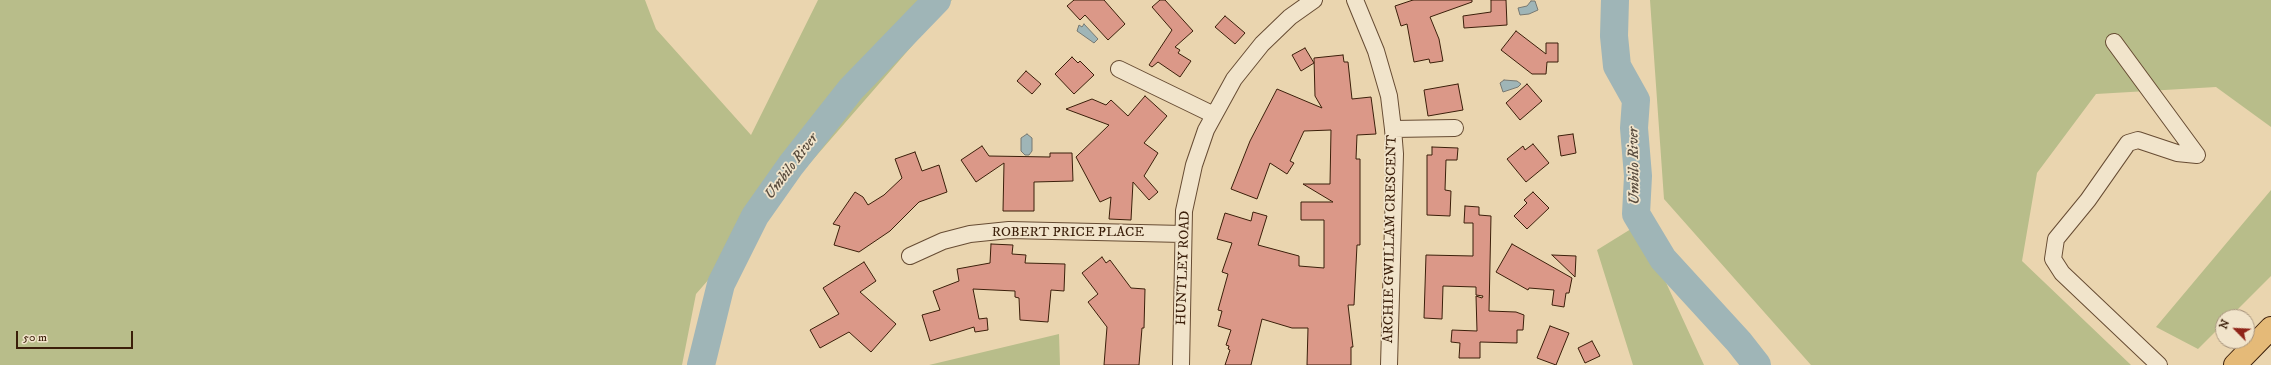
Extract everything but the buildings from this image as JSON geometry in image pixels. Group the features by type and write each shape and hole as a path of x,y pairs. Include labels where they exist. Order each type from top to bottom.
{"highway":[{"path":"2235,365 2271,328"}],"street":[{"name":"HUNTLEY ROAD","path":"1181,365 1184,211 1194,165 1214,115 1234,79 1262,44 1290,17 1314,0"},
{"name":"ARCHIE GWILLAM CRESCENT","path":"1355,0 1376,51 1389,96 1394,130 1395,154 1389,365"},
{"path":"2114,42 2197,155 2177,153 2138,140 2128,143 2088,200 2056,239 2053,259 2062,273 2159,365"},
{"path":"1119,69 1214,115"},
{"path":"1394,130 1455,128"},
{"name":"ROBERT PRICE PLACE","path":"910,256 943,241 970,234 1009,230 1183,234"}],"green space":[{"path":"0,0 645,0 656,29 751,135 818,0 952,0 696,294 682,365 0,365"},
{"path":"1650,0 2271,0 2271,127 2216,87 2096,94 2037,173 2022,261 2131,365 1811,365 1664,199"},
{"path":"2271,190 2271,276 2238,309 2215,309 2215,332 2198,349 2156,327"},
{"path":"1639,224 1704,365 1633,365 1597,250"},
{"path":"1059,334 1060,365 929,365"}],"shaded area":[{"path":"1531,1 1535,1 1538,10 1529,14 1520,15 1518,8 1527,6"},
{"path":"1084,24 1098,39 1094,43 1077,31 1079,25 1082,27"},
{"path":"1504,80 1517,81 1521,84 1518,87 1503,92 1500,83"},
{"path":"1027,134 1032,138 1032,151 1029,155 1025,155 1021,151 1021,138"}],"waterway":[{"name":"Umbilo River","path":"701,365 721,284 755,216 791,165 851,89 937,0"},
{"name":"Umbilo River","path":"1615,0 1614,36 1617,66 1636,100 1634,128 1638,176 1636,214 1663,259 1739,342 1757,365"}]}
